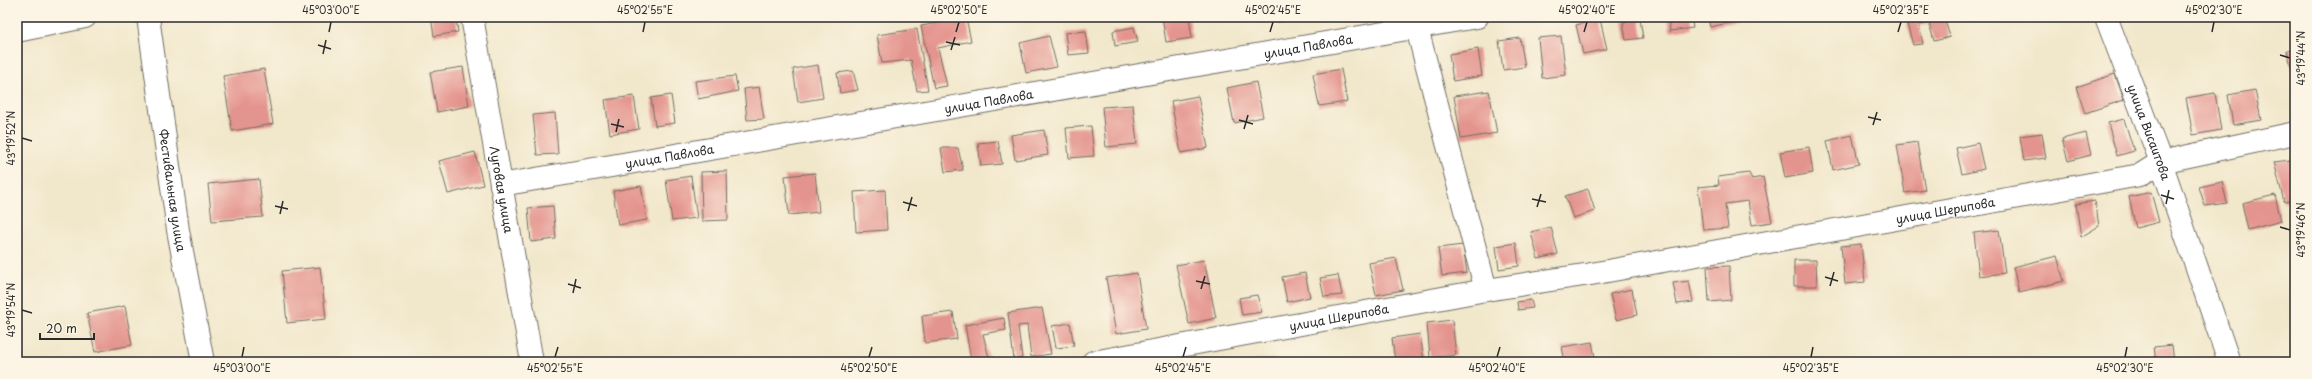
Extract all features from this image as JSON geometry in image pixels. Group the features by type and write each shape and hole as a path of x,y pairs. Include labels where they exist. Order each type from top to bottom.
{"street":[{"path":"17,31 85,17"},
{"name":"Фестивальная улица","path":"148,17 178,230 203,362"},
{"name":"Луговая улица","path":"472,17 532,362"},
{"name":"улица Павлова","path":"501,184 1415,22 1477,17"},
{"name":"улица Висаитова","path":"2106,17 2161,162 2229,362"},
{"path":"1415,22 1486,290"},
{"name":"улица Шерипова","path":"1093,362 1486,290 1587,274 2140,175 2161,162 2295,133"}],"building":[{"path":"431,17 456,17 458,32 434,36"},
{"path":"1162,17 1189,17 1192,38 1166,42"},
{"path":"1277,17 1296,17 1296,18 1278,22"},
{"path":"1668,17 1691,17 1693,28 1670,31"},
{"path":"1708,17 1738,17 1738,21 1710,27"},
{"path":"1905,17 1944,17 1950,37 1934,41 1929,23 1919,25 1923,44 1913,45"},
{"path":"966,18 971,41 938,48 947,86 934,88 921,26"},
{"path":"1600,19 1607,49 1583,54 1576,25"},
{"path":"1640,19 1643,38 1626,40 1623,22"},
{"path":"1134,27 1138,42 1115,46 1113,31"},
{"path":"917,29 928,90 917,91 911,60 882,63 877,35"},
{"path":"1086,31 1089,53 1068,55 1065,33"},
{"path":"1049,36 1057,67 1026,73 1020,43"},
{"path":"1561,36 1566,75 1542,78 1538,38"},
{"path":"1520,38 1525,67 1503,70 1499,41"},
{"path":"2295,48 2295,79 2294,79 2287,50"},
{"path":"1478,49 1482,76 1453,81 1449,54"},
{"path":"818,65 823,98 798,102 793,69"},
{"path":"463,67 469,106 437,112 430,72"},
{"path":"264,69 273,124 232,131 223,76"},
{"path":"1341,69 1347,102 1319,106 1313,74"},
{"path":"853,71 858,90 840,93 837,73"},
{"path":"2115,74 2124,100 2085,113 2076,87"},
{"path":"735,76 738,91 698,99 695,81"},
{"path":"1256,82 1263,117 1234,123 1227,88"},
{"path":"759,87 764,119 747,120 744,89"},
{"path":"2255,90 2261,120 2233,125 2228,95"},
{"path":"1489,91 1497,133 1461,139 1454,96"},
{"path":"2215,93 2221,130 2193,135 2186,98"},
{"path":"671,95 675,123 655,126 651,98"},
{"path":"634,96 639,129 610,134 605,100"},
{"path":"1198,96 1208,148 1181,153 1171,101"},
{"path":"1133,105 1137,144 1106,147 1102,107"},
{"path":"555,113 558,154 537,155 533,115"},
{"path":"2124,119 2134,151 2117,156 2108,123"},
{"path":"1091,126 1094,156 1069,158 1066,128"},
{"path":"1044,130 1048,155 1015,160 1011,135"},
{"path":"2042,133 2046,158 2024,161 2020,136"},
{"path":"2086,133 2091,155 2068,161 2062,139"},
{"path":"1852,135 1859,164 1833,170 1827,141"},
{"path":"998,141 1002,164 981,166 978,143"},
{"path":"1917,142 1925,190 1905,193 1897,145"},
{"path":"1978,143 1984,169 1962,174 1956,148"},
{"path":"1809,147 1813,173 1785,178 1780,152"},
{"path":"941,148 958,148 963,170 945,172"},
{"path":"475,152 483,185 448,194 439,161"},
{"path":"2291,160 2295,176 2295,200 2284,202 2274,162"},
{"path":"727,171 728,220 702,221 701,172"},
{"path":"815,173 819,212 789,215 785,176"},
{"path":"1749,173 1752,179 1763,177 1772,222 1752,225 1748,201 1725,204 1728,228 1703,230 1698,187 1719,185 1718,177"},
{"path":"691,176 697,218 672,221 666,180"},
{"path":"259,179 263,217 212,221 208,184"},
{"path":"2222,182 2227,203 2205,206 2199,187"},
{"path":"641,186 647,220 618,225 613,191"},
{"path":"1588,189 1595,211 1573,218 1565,196"},
{"path":"885,190 887,230 856,232 854,192"},
{"path":"2151,192 2159,222 2136,228 2129,197"},
{"path":"2275,195 2281,221 2248,230 2242,203"},
{"path":"2095,201 2099,226 2081,237 2076,204"},
{"path":"553,206 556,239 531,242 528,208"},
{"path":"1551,227 1558,254 1538,259 1531,232"},
{"path":"1999,230 2005,273 1979,276 1974,233"},
{"path":"1516,243 1519,266 1499,269 1496,246"},
{"path":"1861,244 1865,282 1845,284 1841,246"},
{"path":"1463,245 1467,273 1442,276 1438,248"},
{"path":"2057,256 2064,281 2019,292 2013,267"},
{"path":"1396,258 1403,290 1376,295 1369,263"},
{"path":"1204,260 1216,318 1189,324 1176,265"},
{"path":"1794,260 1816,260 1817,286 1794,286"},
{"path":"1729,266 1731,300 1709,302 1707,267"},
{"path":"320,267 326,319 287,323 282,271"},
{"path":"1137,273 1146,329 1116,334 1106,278"},
{"path":"1305,273 1310,297 1287,302 1282,277"},
{"path":"1338,275 1342,295 1324,297 1320,278"},
{"path":"1689,281 1693,302 1677,304 1673,283"},
{"path":"1632,289 1637,315 1616,320 1610,294"},
{"path":"1257,295 1262,312 1242,315 1239,298"},
{"path":"1531,300 1533,308 1518,310 1517,302"},
{"path":"125,306 132,345 95,352 87,313"},
{"path":"1042,308 1051,354 1031,357 1027,325 1018,326 1022,358 1014,360 1008,313"},
{"path":"953,312 957,339 925,343 922,316"},
{"path":"1004,318 1006,330 983,334 989,358 971,361 965,325"},
{"path":"1452,320 1456,355 1430,358 1427,323"},
{"path":"1070,323 1074,346 1056,348 1052,326"},
{"path":"1420,334 1424,361 1395,362 1392,338"},
{"path":"1592,342 1596,362 1565,362 1562,347"},
{"path":"2172,345 2174,362 2156,362 2154,347"},
{"path":"1275,359 1275,362 1255,362 1255,360"},
{"path":"1285,360 1305,360 1285,362"}]}
